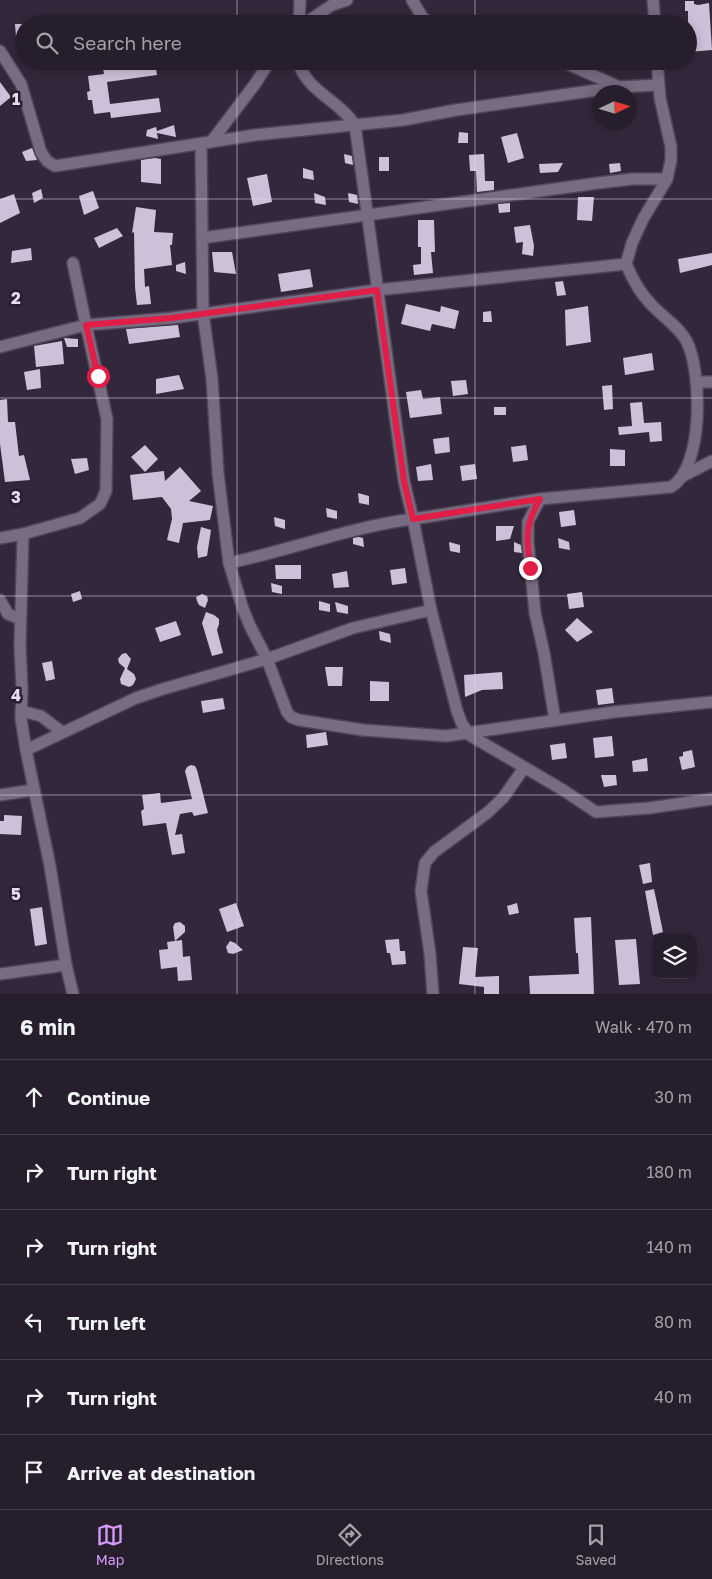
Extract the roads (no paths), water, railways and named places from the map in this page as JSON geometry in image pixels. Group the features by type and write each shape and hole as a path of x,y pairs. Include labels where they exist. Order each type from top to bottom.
{"street":[{"path":"299,15 300,0"},
{"path":"317,15 332,5 346,0"},
{"path":"412,0 421,15"},
{"path":"653,0 654,15"},
{"path":"0,51 20,84 41,152 52,165 255,135 403,120 456,110 592,90"},
{"path":"264,70 255,84 206,143 202,238 203,313 212,379 218,473 229,563 250,626 267,659 287,712 291,717 299,720 363,730 446,736 614,712 712,702"},
{"path":"302,70 304,75 324,96 350,116 355,125 404,481 431,610 457,711 468,732 475,739 563,790 596,812 649,808 712,799"},
{"path":"582,70 616,85"},
{"path":"229,563 267,555 383,523 540,499 671,486 678,482 683,476 695,438 698,398 697,382 687,342 681,333 650,303 634,283 626,264 632,243 643,218 667,179 671,160 671,147 658,85 657,70"},
{"path":"637,86 658,85"},
{"path":"202,238 598,182 667,179"},
{"path":"0,538 23,534 80,518 100,504 106,491 108,419 73,263"},
{"path":"0,347 86,325 203,313 377,290 626,264"},
{"path":"697,382 712,382"},
{"path":"683,476 712,461"},
{"path":"540,499 528,522 528,542 535,613 555,720"},
{"path":"23,534 20,619 22,729 50,866 66,965 73,994"},
{"path":"0,600 8,614 20,619"},
{"path":"26,750 136,698 214,673 267,659 354,628 431,610"},
{"path":"21,711 41,716 62,732"},
{"path":"433,994 430,954 421,891 425,863 434,852 488,813 503,798 524,768"},
{"path":"0,794 33,790"},
{"path":"0,974 66,965"}]}
